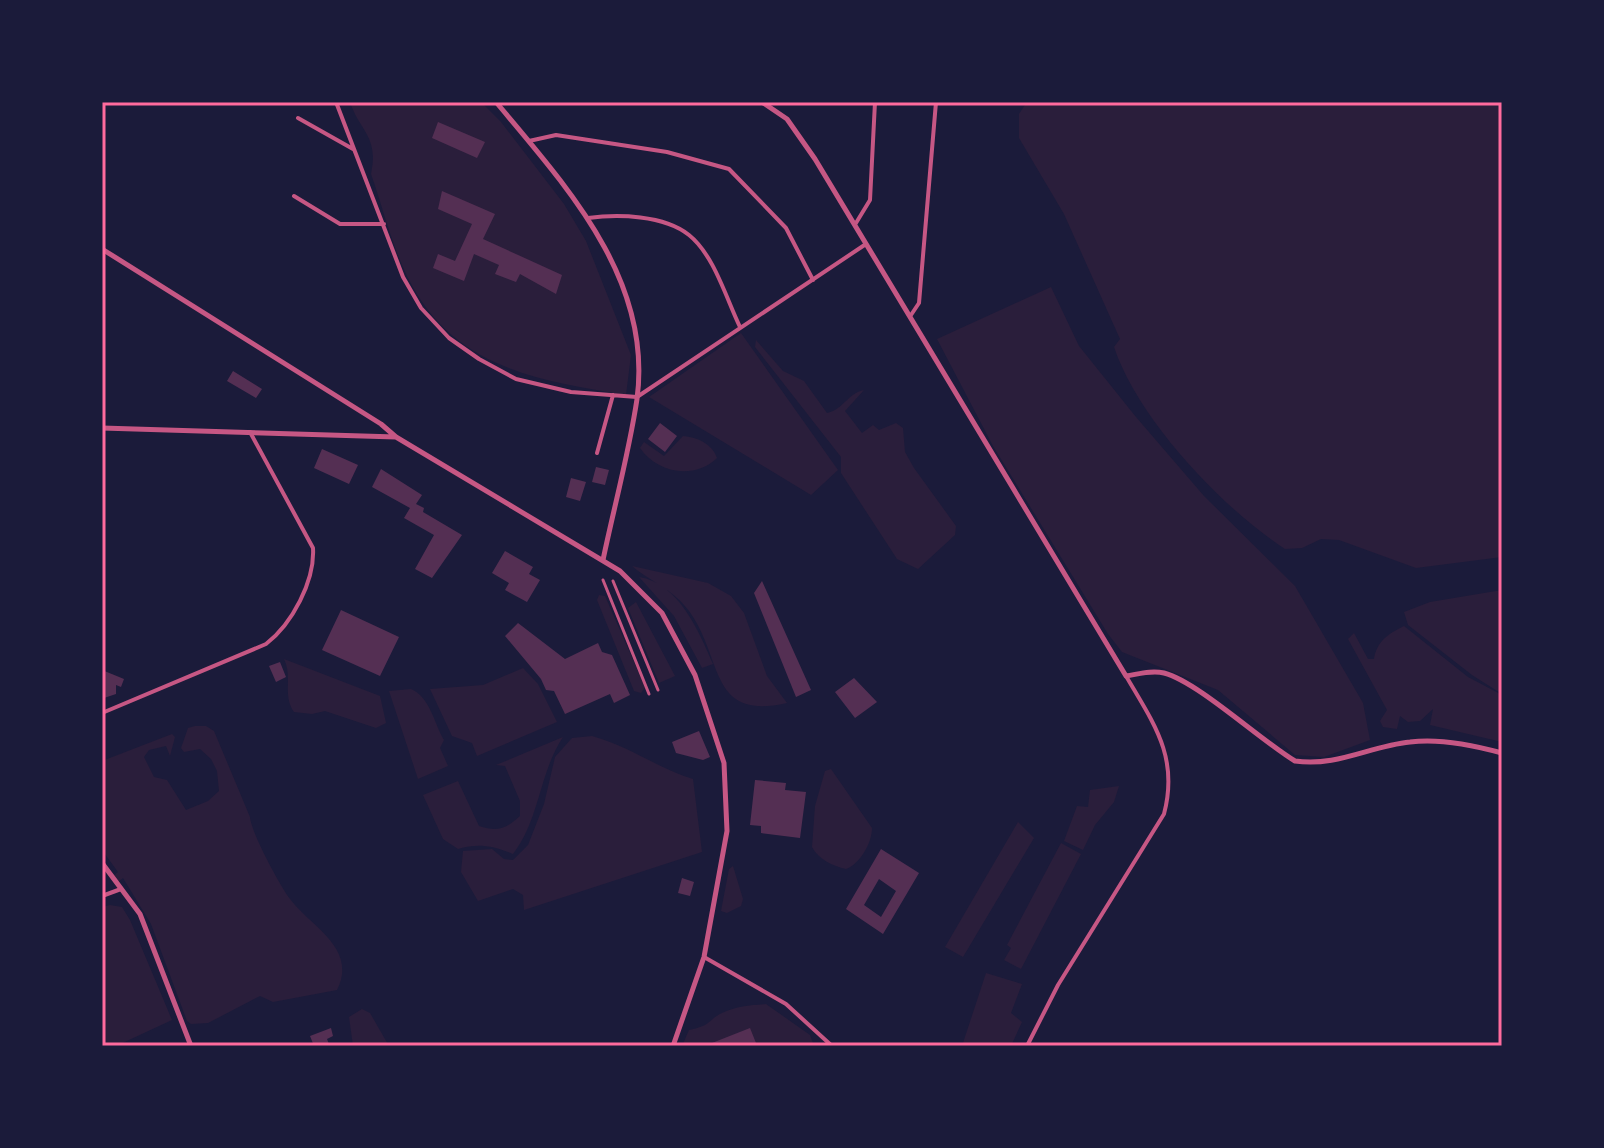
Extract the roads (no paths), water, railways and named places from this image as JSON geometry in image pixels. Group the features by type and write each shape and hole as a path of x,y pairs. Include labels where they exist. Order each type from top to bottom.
{"street":[{"path":"336,102 403,277 421,308 449,338 516,379 571,392 637,397 868,243"},
{"path":"496,102 588,218 628,293 636,337 637,397 603,560"},
{"path":"762,102 787,119 856,223 1126,676 1166,752 1171,778 1164,814 1058,985 1027,1046"},
{"path":"856,223 870,200 875,102"},
{"path":"911,315 919,303 936,102"},
{"path":"298,118 355,150"},
{"path":"529,141 556,135 667,152 729,169 786,228 813,280"},
{"path":"294,196 340,224 384,224"},
{"path":"588,218 637,217 679,229 691,236 710,264 740,327"},
{"path":"102,249 381,424 396,437 603,560 643,592 662,613 691,666 717,736 724,763 727,831 704,957 673,1046"},
{"path":"597,453 613,395"},
{"path":"102,428 396,437"},
{"path":"102,713 266,644 280,632 300,599 314,563 313,548 250,432"},
{"path":"603,580 649,694"},
{"path":"613,581 658,690"},
{"path":"1126,676 1165,673 1190,686 1295,761 1315,764 1339,761 1409,742 1481,747 1502,753"},
{"path":"102,863 140,914 191,1046"},
{"path":"102,896 123,888"},
{"path":"704,957 786,1004 832,1046"}]}
